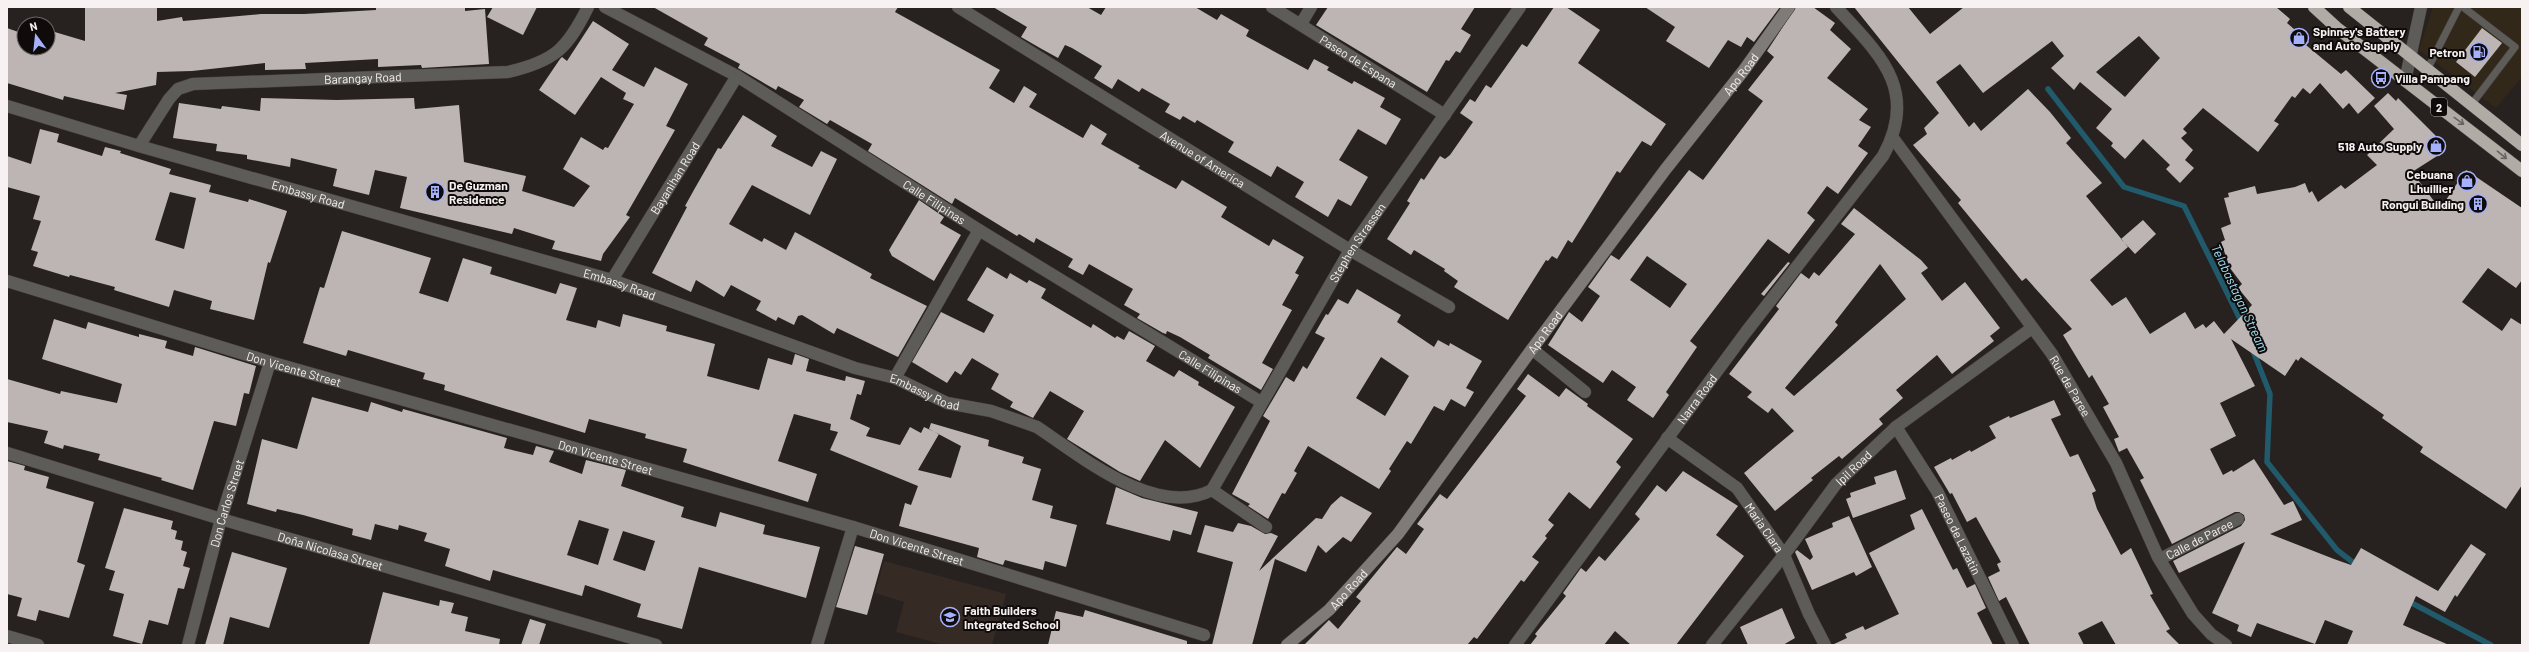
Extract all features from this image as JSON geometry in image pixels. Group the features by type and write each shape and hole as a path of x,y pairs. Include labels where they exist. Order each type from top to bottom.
{"highway":[{"name":"2","path":"2314,7 2405,81 2522,171"},
{"name":"2","path":"2349,7 2522,145"}],"street":[{"name":"Barangay Road","path":"139,146 178,89 193,84 508,72 526,68 549,57 567,45 588,7"},
{"name":"Calle Filipinas","path":"605,7 737,76 979,230 1261,402"},
{"name":"Avenue of America","path":"958,7 1350,250 1449,307"},
{"name":"Paseo de Espana","path":"1272,7 1445,115"},
{"path":"1301,24 1312,7"},
{"name":"Stephen Strassen","path":"1212,490 1261,402 1350,250 1520,7"},
{"name":"Apo Road","path":"1287,645 1329,610 1398,534 1532,349 1665,170 1744,70 1789,7"},
{"path":"1836,7 1862,33 1886,65 1896,93 1897,107 1893,138"},
{"path":"2405,81 2409,56 2421,7"},
{"name":"Bayanihan Road","path":"612,280 737,76"},
{"name":"Embassy Road","path":"7,106 139,146 612,280 855,368 895,378 947,403 991,411 1037,427 1125,485 1144,491 1190,498 1212,490"},
{"name":"Narra Road","path":"1515,645 1667,438 1806,253 1883,156 1893,138"},
{"name":"Rue de Paree","path":"1893,138 2052,354 2116,463 2160,559 2193,614 2211,634 2226,645"},
{"path":"895,378 979,230"},
{"name":"Don Vicente Street","path":"7,281 270,362 853,527 1204,635"},
{"name":"Ipil Road","path":"1712,645 1784,555 1836,484 1896,427 2032,328"},
{"path":"1532,349 1585,392"},
{"name":"Don Carlos Street","path":"188,645 221,518 270,362"},
{"name":"Paseo de Lazatin","path":"1896,427 1936,491 2013,645"},
{"name":"Maria Clara","path":"1667,438 1736,488 1784,555 1809,614 1826,645"},
{"name":"Doña Nicolasa Street","path":"7,453 221,518 656,645"},
{"path":"1212,490 1266,526"},
{"name":"Calle de Paree","path":"2160,559 2238,519"},
{"path":"817,645 853,527"},
{"path":"7,636 38,645"}],"lane":[{"path":"2427,70 2459,7"},
{"path":"2463,7 2515,47 2471,105"}],"shaded area":[{"path":"2433,7 2522,7 2522,77 2496,108 2419,50"},
{"name":"Faith Builders Integrated School","path":"884,561 1006,594 992,645 944,645 896,632 904,602 875,593"}],"building":[{"path":"85,7 157,7 157,21 182,17 183,21 261,14 304,14 376,10 376,7 465,7 465,11 485,9 489,64 422,68 421,65 378,67 378,59 305,63 306,69 265,70 265,63 192,71 157,72 156,85 115,93 127,95 124,110 64,96 63,100 7,83 7,28 16,31 16,56 56,56 56,32 85,41"},
{"path":"493,7 537,7 523,35 487,17"},
{"path":"653,7 898,7 895,12 1000,70 989,88 1014,103 1024,86 1037,94 1029,107 1083,138 1091,124 1107,134 1101,144 1140,166 1138,168 1176,189 1182,180 1227,207 1221,217 1269,246 1273,239 1304,257 1295,273 1299,275 1282,305 1292,310 1262,363 1273,369 1261,390 1208,358 1210,355 1180,337 1167,331 1166,334 1163,333 1137,318 1140,314 1124,305 1133,289 1089,264 1083,275 1068,267 1073,259 1036,238 1034,243 1019,234 1017,236 955,198 952,204 868,151 872,144 830,120 827,124 799,107 804,100 778,86 776,90 738,68 740,64 704,45 708,38"},
{"path":"993,7 1087,7 1101,15 1106,7 1195,7 1217,20 1221,14 1249,30 1246,36 1308,70 1314,59 1329,67 1327,70 1352,84 1354,81 1385,98 1380,107 1401,119 1386,145 1358,129 1339,160 1368,177 1351,206 1338,199 1328,217 1295,197 1304,182 1277,166 1271,177 1228,152 1234,142 1197,120 1195,123 1183,116 1180,120 1165,112 1170,104 1142,88 1139,92 1118,79 1112,89 1094,78 1102,66 1065,45 1058,58 1021,37 1027,27"},
{"path":"1328,7 1475,7 1461,29 1471,35 1460,53 1456,51 1449,61 1446,60 1427,92 1316,25"},
{"path":"1554,7 1566,7 1600,30 1578,63 1666,124 1651,146 1642,141 1620,173 1617,171 1572,243 1568,240 1557,259 1552,256 1548,261 1546,260 1508,320 1454,287 1458,281 1444,271 1445,269 1414,250 1411,255 1387,239 1410,203 1407,201 1421,178 1424,180 1440,156 1445,159 1450,155 1473,122 1460,113 1470,99 1475,102 1486,85 1491,88 1522,44 1527,47"},
{"path":"1645,7 1780,7 1754,42 1747,37 1741,47 1728,40 1709,68 1666,41 1675,27"},
{"path":"1796,7 1813,7 1835,23 1830,30 1851,49 1827,78 1868,109 1859,120 1871,127 1858,146 1868,153 1838,194 1827,186 1807,213 1815,220 1789,254 1768,239 1690,341 1697,347 1666,392 1669,395 1653,418 1627,400 1636,387 1612,370 1603,383 1548,345 1569,312 1582,322 1600,296 1588,287 1611,255 1619,260 1689,170 1703,180 1763,101 1748,90 1774,57 1767,51","holes":["1647,256 1687,284 1670,308 1630,280"]},
{"path":"1854,7 1908,7 1930,34 1964,7 2276,7 2290,19 2287,23 2309,42 2306,45 2341,74 2346,70 2375,98 2358,114 2349,103 2343,109 2320,83 2310,94 2303,88 2295,98 2292,96 2274,121 2279,124 2258,152 2203,108 2183,129 2187,133 2181,138 2193,150 2185,160 2194,168 2180,183 2166,169 2170,165 2143,139 2125,159 2111,146 2113,143 2096,128 2112,109 2080,82 2074,90 2051,68 2064,56 2052,41 1983,93 1960,64 1936,82 1969,127 1974,122 1981,131 2028,89 2050,112 2071,138 2066,143 2102,183 2086,196 2128,247 2090,280 2112,306 2126,297 2150,334 2185,312 2195,329 2203,324 2206,328 2214,321 2224,334 2252,305 2238,288 2242,284 2230,268 2221,242 2225,240 2221,228 2231,224 2224,198 2229,197 2228,193 2255,186 2257,194 2295,187 2305,183 2309,193 2312,191 2318,202 2341,185 2345,189 2377,165 2367,155 2394,129 2374,106 2388,93 2396,101 2398,98 2435,135 2445,151 2412,172 2440,209 2466,170 2522,208 2522,280 2516,288 2488,268 2462,302 2502,331 2511,318 2522,325 2522,485 2506,509 2420,452 2423,447 2382,418 2384,415 2301,357 2298,361 2296,359 2285,376 2231,339 2255,386 2220,403 2236,436 2210,449 2223,475 2232,470 2233,472 2254,459 2284,505 2293,501 2302,520 2270,534 2334,559 2351,565 2361,548 2438,591 2471,544 2486,554 2457,597 2455,595 2445,612 2416,596 2403,625 2449,645 2347,645 2353,631 2325,620 2315,644 2257,623 2251,637 2237,631 2239,625 2212,613 2245,542 2179,573 2173,561 2241,526 2245,520 2244,515 2239,512 2235,512 2172,544 2140,480 2144,478 2127,448 2119,452 2114,439 2119,437 2103,407 2109,404 2092,375 2089,378 2063,335 2072,329 2026,278 2022,281 1958,203 1961,200 1913,145 1927,134 1924,128 1939,113","holes":["2139,36 2160,58 2125,97 2096,72"]},
{"path":"593,21 629,44 612,70 644,87 655,67 688,84 666,126 675,130 626,215 630,217 603,254 601,261 552,249 555,241 514,228 512,234 400,208 407,177 375,170 369,195 333,186 337,169 291,158 290,167 247,159 247,155 216,151 217,144 173,138 179,103 221,109 222,106 260,111 261,98 337,100 414,98 415,109 459,105 464,162 526,176 522,191 574,207 590,186 563,169 581,137 603,150 605,147 608,148 634,104 623,99 626,93 601,77 575,115 539,90 560,59 562,57 567,61"},
{"name":"Petron","path":"2482,28 2502,43 2475,77 2456,62"},
{"path":"743,115 777,136 771,146 812,167 821,151 837,159 810,215 752,185 729,224 762,242 764,238 786,250 795,232 872,274 870,278 927,306 898,357 837,328 834,334 802,315 798,316 794,325 778,317 776,321 756,310 761,301 731,285 724,297 696,280 691,292 652,273 687,207 685,206 718,148 721,149"},
{"path":"40,129 59,134 57,142 102,156 105,147 121,151 120,153 171,169 169,174 211,185 209,192 248,202 249,199 287,211 270,263 268,262 254,320 210,309 212,301 174,290 169,307 114,290 115,287 70,275 69,277 33,266 38,252 31,250 41,221 33,219 40,196 7,187 7,156 31,164","holes":["170,192 196,198 184,249 155,240"]},
{"path":"919,200 944,217 940,223 961,235 934,281 892,256 889,250"},
{"path":"1854,208 1921,260 1928,268 1921,273 1942,301 1965,282 2000,328 1990,336 1994,341 1952,374 1937,355 1896,390 1903,398 1879,419 1883,424 1842,459 1839,456 1811,478 1813,480 1775,511 1744,473 1794,431 1772,408 1768,413 1747,397 1752,392 1729,374 1779,309 1776,306 1801,273 1809,279 1814,272 1819,276 1855,234 1841,224","holes":["1880,264 1906,299 1794,396 1785,388 1838,325 1835,322"]},
{"path":"2143,220 2156,234 2135,254 2121,239"},
{"path":"342,231 431,258 419,293 448,302 463,258 492,267 490,274 556,294 560,283 577,288 566,320 596,328 598,320 620,327 623,314 667,326 666,331 715,344 707,376 759,390 768,358 792,365 795,354 809,359 806,371 845,381 846,376 865,381 861,395 857,394 850,419 870,428 866,436 900,445 910,427 921,433 924,427 934,432 929,429 931,423 989,440 988,446 1024,457 1022,463 1041,469 1032,500 1053,506 1050,518 1077,525 1066,567 1045,561 1043,570 1005,560 1003,565 977,557 979,548 899,526 905,503 911,505 918,486 830,450 838,432 830,430 831,424 794,414 778,461 817,474 808,502 683,462 687,449 645,438 646,434 589,419 585,433 444,390 445,385 423,379 425,373 348,350 346,356 303,343 320,287 324,288","holes":["939,434 961,446 951,478 918,470"]},
{"path":"1788,262 1790,263 1764,296 1761,294"},
{"path":"987,267 1007,279 1010,273 1027,283 1029,280 1046,289 1041,298 1091,328 1093,324 1115,338 1117,336 1124,340 1129,331 1155,346 1146,361 1174,377 1179,370 1199,382 1198,385 1235,407 1200,468 1165,440 1140,481 1120,472 1067,439 1084,411 1050,391 1033,418 1010,407 1013,402 991,389 999,374 972,358 961,375 955,371 947,383 912,362 941,312 984,333 994,315 967,300"},
{"path":"1357,289 1401,315 1397,322 1434,347 1438,340 1449,346 1450,343 1482,361 1466,388 1474,392 1465,407 1451,399 1444,411 1434,406 1411,444 1407,441 1389,469 1391,471 1379,489 1308,446 1294,471 1297,473 1285,494 1282,493 1268,519 1248,506 1250,504 1232,494 1270,421 1263,416 1286,377 1294,382 1303,366 1307,369 1325,338 1315,333 1326,314 1328,315 1338,299 1348,304","holes":["1381,357 1409,376 1385,416 1356,398"]},
{"path":"54,319 86,329 88,322 139,337 139,334 167,341 165,348 193,356 195,347 256,366 249,394 244,393 236,426 214,421 193,490 161,480 162,478 98,460 100,454 64,445 63,449 44,443 48,431 7,422 7,379 60,394 61,391 117,403 122,384 42,359"},
{"path":"1528,374 1559,397 1566,388 1588,404 1587,406 1633,439 1616,462 1621,467 1590,509 1569,492 1548,520 1554,525 1545,536 1547,538 1532,557 1539,562 1524,582 1521,580 1477,639 1474,637 1467,645 1304,645 1329,620 1338,629 1361,601 1356,597 1397,547 1406,554 1424,529 1417,524 1440,494 1447,499 1526,396 1517,389"},
{"path":"312,397 368,412 371,402 402,412 403,409 507,438 504,448 533,455 536,446 554,451 549,462 582,474 586,460 626,470 621,486 684,507 681,517 716,527 720,512 765,525 763,534 820,547 806,598 699,567 682,629 637,617 641,604 585,585 582,596 493,570 490,581 445,566 450,549 424,541 427,533 399,525 398,530 375,524 371,540 352,535 353,529 303,515 277,509 276,512 247,504 262,439 297,449","holes":["579,520 609,529 598,565 567,555","623,531 655,541 645,571 613,560"]},
{"path":"2054,400 2061,415 2051,419 2070,457 2078,454 2096,491 2092,493 2097,509 2121,555 2131,548 2153,594 2150,595 2170,629 2166,631 2180,645 2116,645 2102,621 2078,633 2084,645 2030,645 2006,597 1999,601 1988,577 2000,571 1997,564 2001,562 1976,517 1967,522 1952,493 1950,494 1934,467 1951,458 1952,460 1970,450 1971,452 1996,438 1989,426 2009,416 2010,418"},
{"path":"7,461 25,466 24,470 49,477 46,488 94,502 77,562 85,565 69,618 39,610 36,621 17,616 22,598 7,594"},
{"path":"1896,470 1906,499 1853,518 1846,499 1851,497 1850,493 1876,484 1874,477"},
{"path":"1683,471 1738,506 1716,535 1744,556 1676,645 1631,645 1615,631 1604,645 1530,645 1537,636 1535,634 1566,596 1563,593 1581,568 1586,572 1599,556 1605,561 1640,519 1635,514 1657,485 1666,492"},
{"path":"1116,487 1142,498 1198,512 1191,535 1173,530 1170,541 1106,524"},
{"path":"1341,496 1372,513 1351,542 1343,537 1326,553 1318,545 1306,572 1275,559 1252,645 1212,645 1233,562 1197,552 1205,525 1233,532 1238,523 1251,526 1265,534 1271,533 1278,536 1259,571 1316,518 1322,519 1331,505"},
{"path":"124,508 173,521 171,529 177,531 175,539 183,541 181,550 187,552 183,566 190,568 184,589 178,588 168,625 149,620 142,644 113,636 124,594 109,590 115,571 105,568"},
{"path":"1922,509 1953,570 1957,568 1967,588 1975,584 1986,608 1977,613 1993,645 1832,645 1847,638 1845,634 1863,626 1865,630 1899,614 1869,553 1915,529 1910,515"},
{"path":"1849,516 1872,567 1856,576 1854,572 1812,590 1795,552 1797,550 1810,560 1813,557 1805,539 1833,527 1832,523"},
{"path":"855,546 884,554 867,615 836,607"},
{"path":"232,552 287,568 269,628 230,617 223,645 205,645"},
{"path":"383,592 439,606 440,600 454,603 451,613 468,617 465,631 500,639 499,645 369,645"},
{"path":"1782,608 1795,638 1783,645 1748,645 1740,627"},
{"path":"1085,610 1187,641 1187,645 1048,645 1056,611 1083,617"},
{"path":"530,619 546,624 539,645 521,645"}],"waterway":[{"name":"Telabastagan Stream","path":"2048,89 2124,187 2184,206 2242,323"},
{"name":"Telabastagan Stream","path":"2252,348 2270,394 2267,462 2337,550 2359,567"},
{"name":"Telabastagan Stream","path":"2406,600 2491,645"}],"place":[{"name":"Spinney's Battery and Auto Supply","path":"2299,38"},
{"name":"Petron","path":"2479,52"},
{"name":"Villa Pampang","path":"2381,78"},
{"name":"518 Auto Supply","path":"2436,146"},
{"name":"Cebuana Lhuillier","path":"2467,181"},
{"name":"De Guzman Residence","path":"435,192"},
{"name":"Rongui Building","path":"2478,204"},
{"name":"Faith Builders Integrated School","path":"950,617"}]}
